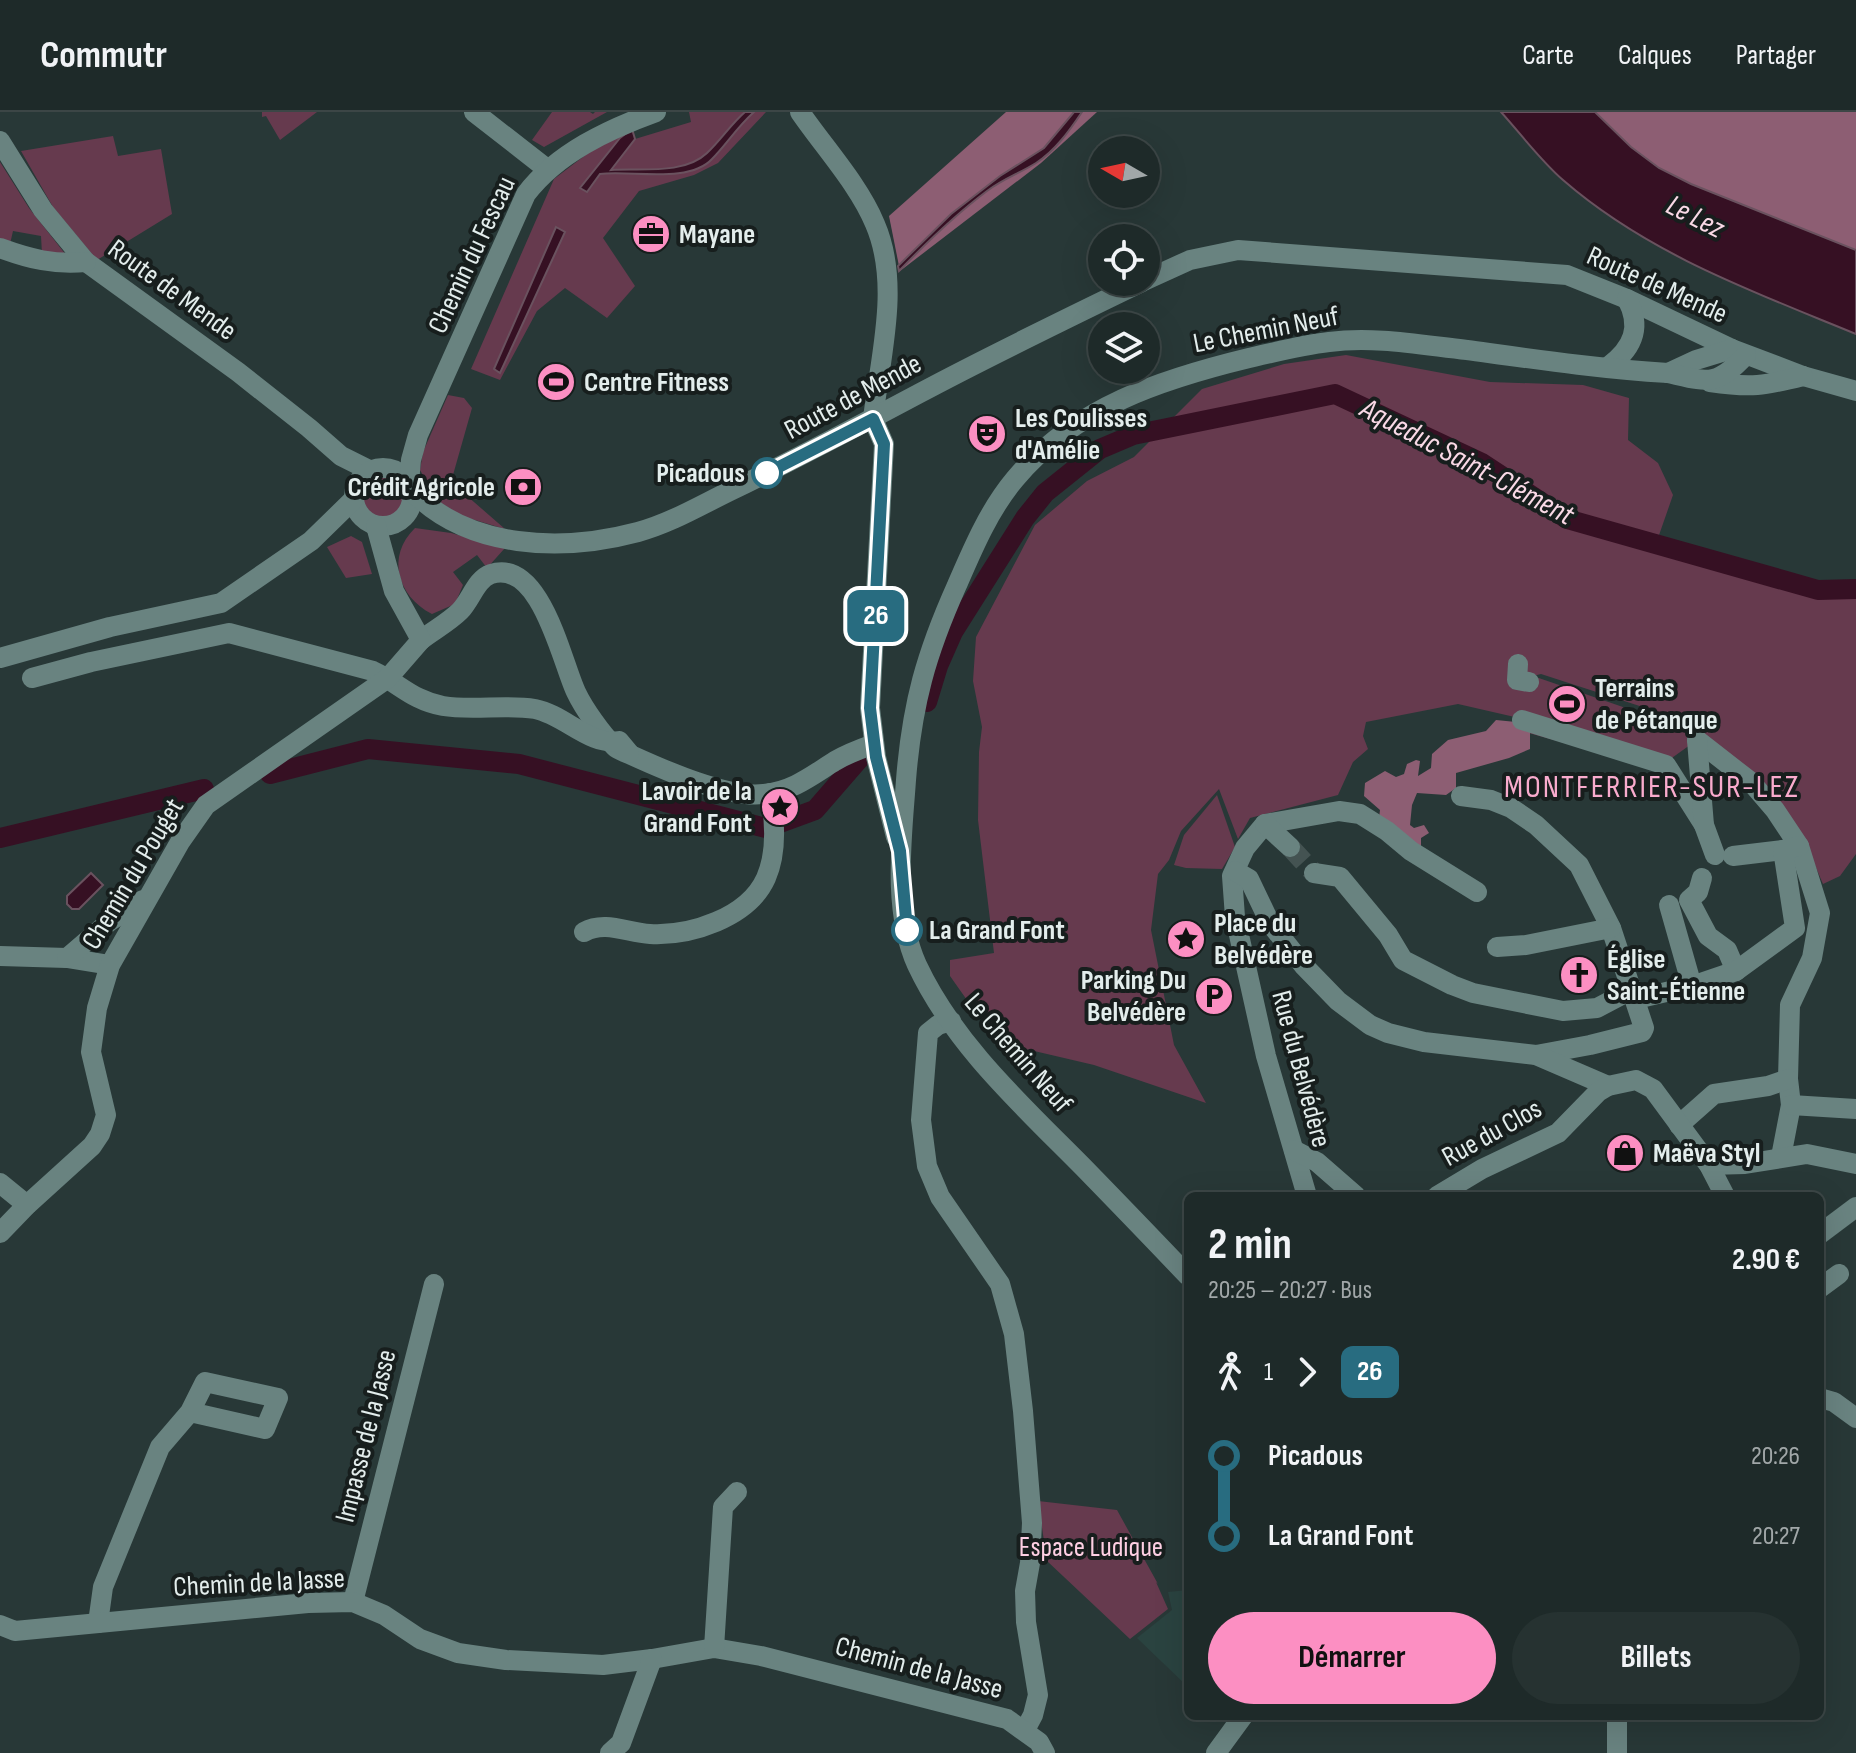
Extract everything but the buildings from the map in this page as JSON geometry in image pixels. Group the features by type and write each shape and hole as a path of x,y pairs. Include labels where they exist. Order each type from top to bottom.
{"street":[{"path":"474,112 547,169"},
{"name":"Chemin du Fescau","path":"410,487 411,460 418,435 447,376 518,208 547,169 617,127 656,112"},
{"path":"800,112 870,212 880,238 886,268 885,332 873,419 884,444 871,695 874,744 900,851"},
{"name":"Route de Mende","path":"0,141 43,210 86,262 238,372 341,456 376,468"},
{"path":"0,248 36,261 64,264 86,262"},
{"name":"Route de Mende","path":"1160,274 1190,260 1228,251 1251,250 1549,272 1580,278 1739,352 1803,376 1856,391"},
{"name":"Route de Mende","path":"404,517 443,518 485,533 536,544 625,535 680,516 1113,296"},
{"path":"1609,366 1623,355 1634,334 1635,315 1627,299"},
{"name":"Le Chemin Neuf","path":"1184,1272 984,1066 929,990 914,959 906,926 900,851 912,715 927,658 945,613 985,524 1009,487 1037,457 1085,420 1126,396 1176,376 1327,342 1407,343 1668,373 1746,387 1764,386 1803,376"},
{"path":"1710,382 1730,371 1739,352"},
{"name":"Le Chemin Neuf","path":"1668,373 1696,360 1739,352"},
{"name":"Chemin du Fescau","path":"376,468 399,459 418,435"},
{"name":"Route de Mende","path":"341,456 354,493"},
{"path":"315,537 354,493 363,474 376,468 403,475 410,487 411,506 393,537 387,564"},
{"name":"Route de Mende","path":"410,487 443,518"},
{"path":"354,493 356,509 372,524 396,598 421,640"},
{"path":"0,658 110,627 221,603 315,537 349,522 385,526 404,517"},
{"name":"Chemin du Pouget","path":"0,1233 92,1146 104,1124 106,1115 91,1052 97,1008 110,965 206,805 388,678 410,649 460,611 481,581 488,576 505,573 514,575 533,592 559,640 579,698 620,748"},
{"path":"32,678 91,662 229,633 360,667 388,678 408,694 442,706 534,709 669,771 738,794 770,793 796,786 844,756 874,744"},
{"path":"1518,664 1517,680 1529,682"},
{"path":"1522,720 1666,765 1724,855 1791,848"},
{"path":"1704,825 1697,740 1751,782 1775,810 1820,913 1812,958 1790,1005 1788,1079 1791,1105 1781,1157"},
{"path":"584,932 604,927 646,934 678,932 715,922 748,903 764,884 771,862 774,818 770,793"},
{"path":"1461,796 1502,803 1547,834 1579,865 1611,928 1644,1028 1636,1034 1536,1055"},
{"path":"1265,824 1339,811 1360,814 1411,851 1477,892"},
{"path":"1265,824 1290,847"},
{"name":"Rue du Belvédère","path":"1265,824 1245,848 1235,871 1232,897 1242,958 1266,1056 1306,1192"},
{"path":"1314,873 1340,877 1388,935 1403,960 1473,993 1563,1011 1597,1008 1634,994 1692,986 1736,971 1795,928 1791,848"},
{"path":"1235,871 1249,879 1270,923 1304,966 1338,1001 1370,1025 1388,1033 1434,1044 1536,1055 1608,1086 1642,1081 1653,1089 1709,1165 1723,1192"},
{"path":"1702,878 1698,892 1689,900 1708,936 1727,950 1736,971"},
{"path":"67,958 110,921 148,898"},
{"path":"1669,905 1692,986"},
{"path":"1497,947 1526,945 1611,928"},
{"path":"0,956 67,958 110,965"},
{"path":"951,1021 938,1025 928,1033 921,1120 927,1166 940,1197 1000,1284 1014,1334 1032,1523 1025,1591 1026,1622 1038,1695 1025,1730 1039,1742 1045,1753"},
{"path":"1679,1125 1714,1094 1768,1086 1788,1079"},
{"name":"Rue du Clos","path":"1444,1192 1482,1169 1558,1133 1598,1092 1608,1086"},
{"path":"1791,1105 1856,1109"},
{"path":"1294,1150 1317,1162 1351,1192"},
{"path":"1709,1165 1745,1164 1807,1154 1856,1164"},
{"path":"0,1183 27,1205"},
{"path":"1824,1231 1856,1207"},
{"path":"1824,1285 1839,1274"},
{"name":"Impasse de la Jasse","path":"353,1602 434,1284"},
{"path":"1824,1399 1834,1402 1856,1418"},
{"path":"98,1623 103,1587 160,1447 190,1412"},
{"path":"714,1648 723,1507 737,1492"},
{"name":"Chemin de la Jasse","path":"0,1625 15,1631 308,1603 353,1602 384,1615 420,1639 458,1653 506,1660 603,1665 714,1648 761,1656 1007,1719 1025,1730"},
{"path":"610,1753 621,1743 652,1659"},
{"path":"1216,1753 1240,1720"},
{"path":"1617,1720 1617,1753"}],"shaded area":[{"path":"1006,112 1097,112 1041,163 900,271 889,216"},
{"path":"1595,112 1856,112 1856,250 1691,184 1659,168 1631,147"},
{"path":"1496,720 1516,722 1530,730 1530,749 1456,773 1456,788 1446,795 1417,793 1410,825 1414,828 1424,825 1429,833 1421,838 1421,850 1379,818 1380,810 1364,796 1365,783 1385,771 1396,777 1404,774 1407,764 1416,760 1420,761 1418,776 1431,768 1432,754 1448,740 1486,731"},
{"path":"1184,1590 1184,1683 1137,1638 1172,1610 1168,1592"}],"green space":[{"path":"262,112 317,112 280,140 266,116 262,117"},
{"path":"552,112 607,112 544,147 532,140"},
{"path":"689,112 766,112 718,163 694,175 639,191 603,238 635,286 607,318 565,288 537,311 500,380 471,369 554,179 596,147 632,129 635,139 691,122"},
{"path":"113,136 118,156 161,149 172,214 97,260 53,207 21,151"},
{"path":"0,162 29,208 70,260 42,254 41,236 13,231 10,244 0,242"},
{"path":"1346,355 1490,382 1583,385 1629,398 1628,440 1658,463 1673,495 1658,538 1822,585 1856,584 1856,854 1840,876 1823,884 1805,842 1702,732 1655,711 1541,674 1533,676 1678,726 1697,740 1669,760 1662,770 1518,730 1519,718 1458,704 1366,722 1363,736 1368,749 1353,762 1338,795 1250,818 1238,839 1219,789 1181,831 1169,860 1158,874 1151,930 1174,1045 1206,1103 1094,1065 1013,1046 974,1010 950,976 950,960 994,953 978,820 982,727 973,681 976,637 1035,525 1087,481 1134,457 1202,389 1284,364"},
{"path":"448,395 464,398 472,408 451,482 505,529 458,515 437,500 420,470 423,452"},
{"path":"383,474 399,481 406,497 399,513 383,520 367,513 360,497 367,481"},
{"path":"415,528 451,533 505,548 487,568 477,555 453,572 463,585 455,604 432,614 410,597 400,575 400,551"},
{"path":"351,536 362,542 372,574 346,578 327,547"},
{"path":"1217,795 1235,847 1222,869 1174,865 1184,835"},
{"name":"Espace Ludique","path":"1038,1501 1117,1510 1158,1584 1156,1582 1168,1609 1130,1639 1047,1561"}],"water":[{"path":"745,112 754,112 702,167 675,174 600,174 587,192 580,188 620,138 632,129 635,139 611,170 648,170 687,165 707,153"},
{"path":"1074,112 1082,112 1050,152 975,200 899,271 898,266 951,214 1000,176 1044,148"},
{"name":"Le Lez","path":"1501,112 1595,112 1631,147 1659,168 1691,184 1856,250 1856,334 1703,269 1630,229 1563,180"},
{"path":"556,227 565,232 500,373 494,369"},
{"path":"91,873 103,885 79,909 72,909 67,904 67,896"}],"waterway":[{"name":"Aqueduc Saint-Clément","path":"927,702 953,632 1025,518 1045,493 1100,449 1133,435 1335,394 1482,463 1567,519 1818,590 1856,589"},
{"name":"Aqueduc Saint-Clément","path":"270,774 368,749 519,764 766,828 815,810 861,757"},
{"name":"Aqueduc Saint-Clément","path":"0,838 204,789"}],"tunnel":[{"path":"1290,847 1314,873"}],"bus line":[{"name":"26","path":"767,473 873,419 884,444 870,708 876,757 900,851 907,930"}],"place":[{"name":"Mayane","path":"651,234"},
{"name":"Centre Fitness","path":"556,382"},
{"name":"Les Coulisses d'Amélie","path":"987,434"},
{"name":"Picadous","path":"767,473"},
{"name":"Crédit Agricole","path":"523,487"},
{"name":"Terrains de Pétanque","path":"1567,704"},
{"name":"Lavoir de la Grand Font","path":"780,807"},
{"name":"La Grand Font","path":"907,930"},
{"name":"Place du Belvédère","path":"1186,939"},
{"name":"Église Saint-Étienne","path":"1579,975"},
{"name":"Parking Du Belvédère","path":"1214,996"},
{"name":"Maëva Styl","path":"1625,1153"}],"district":[{"name":"MONTFERRIER-SUR-LEZ","path":"1652,787"}]}
